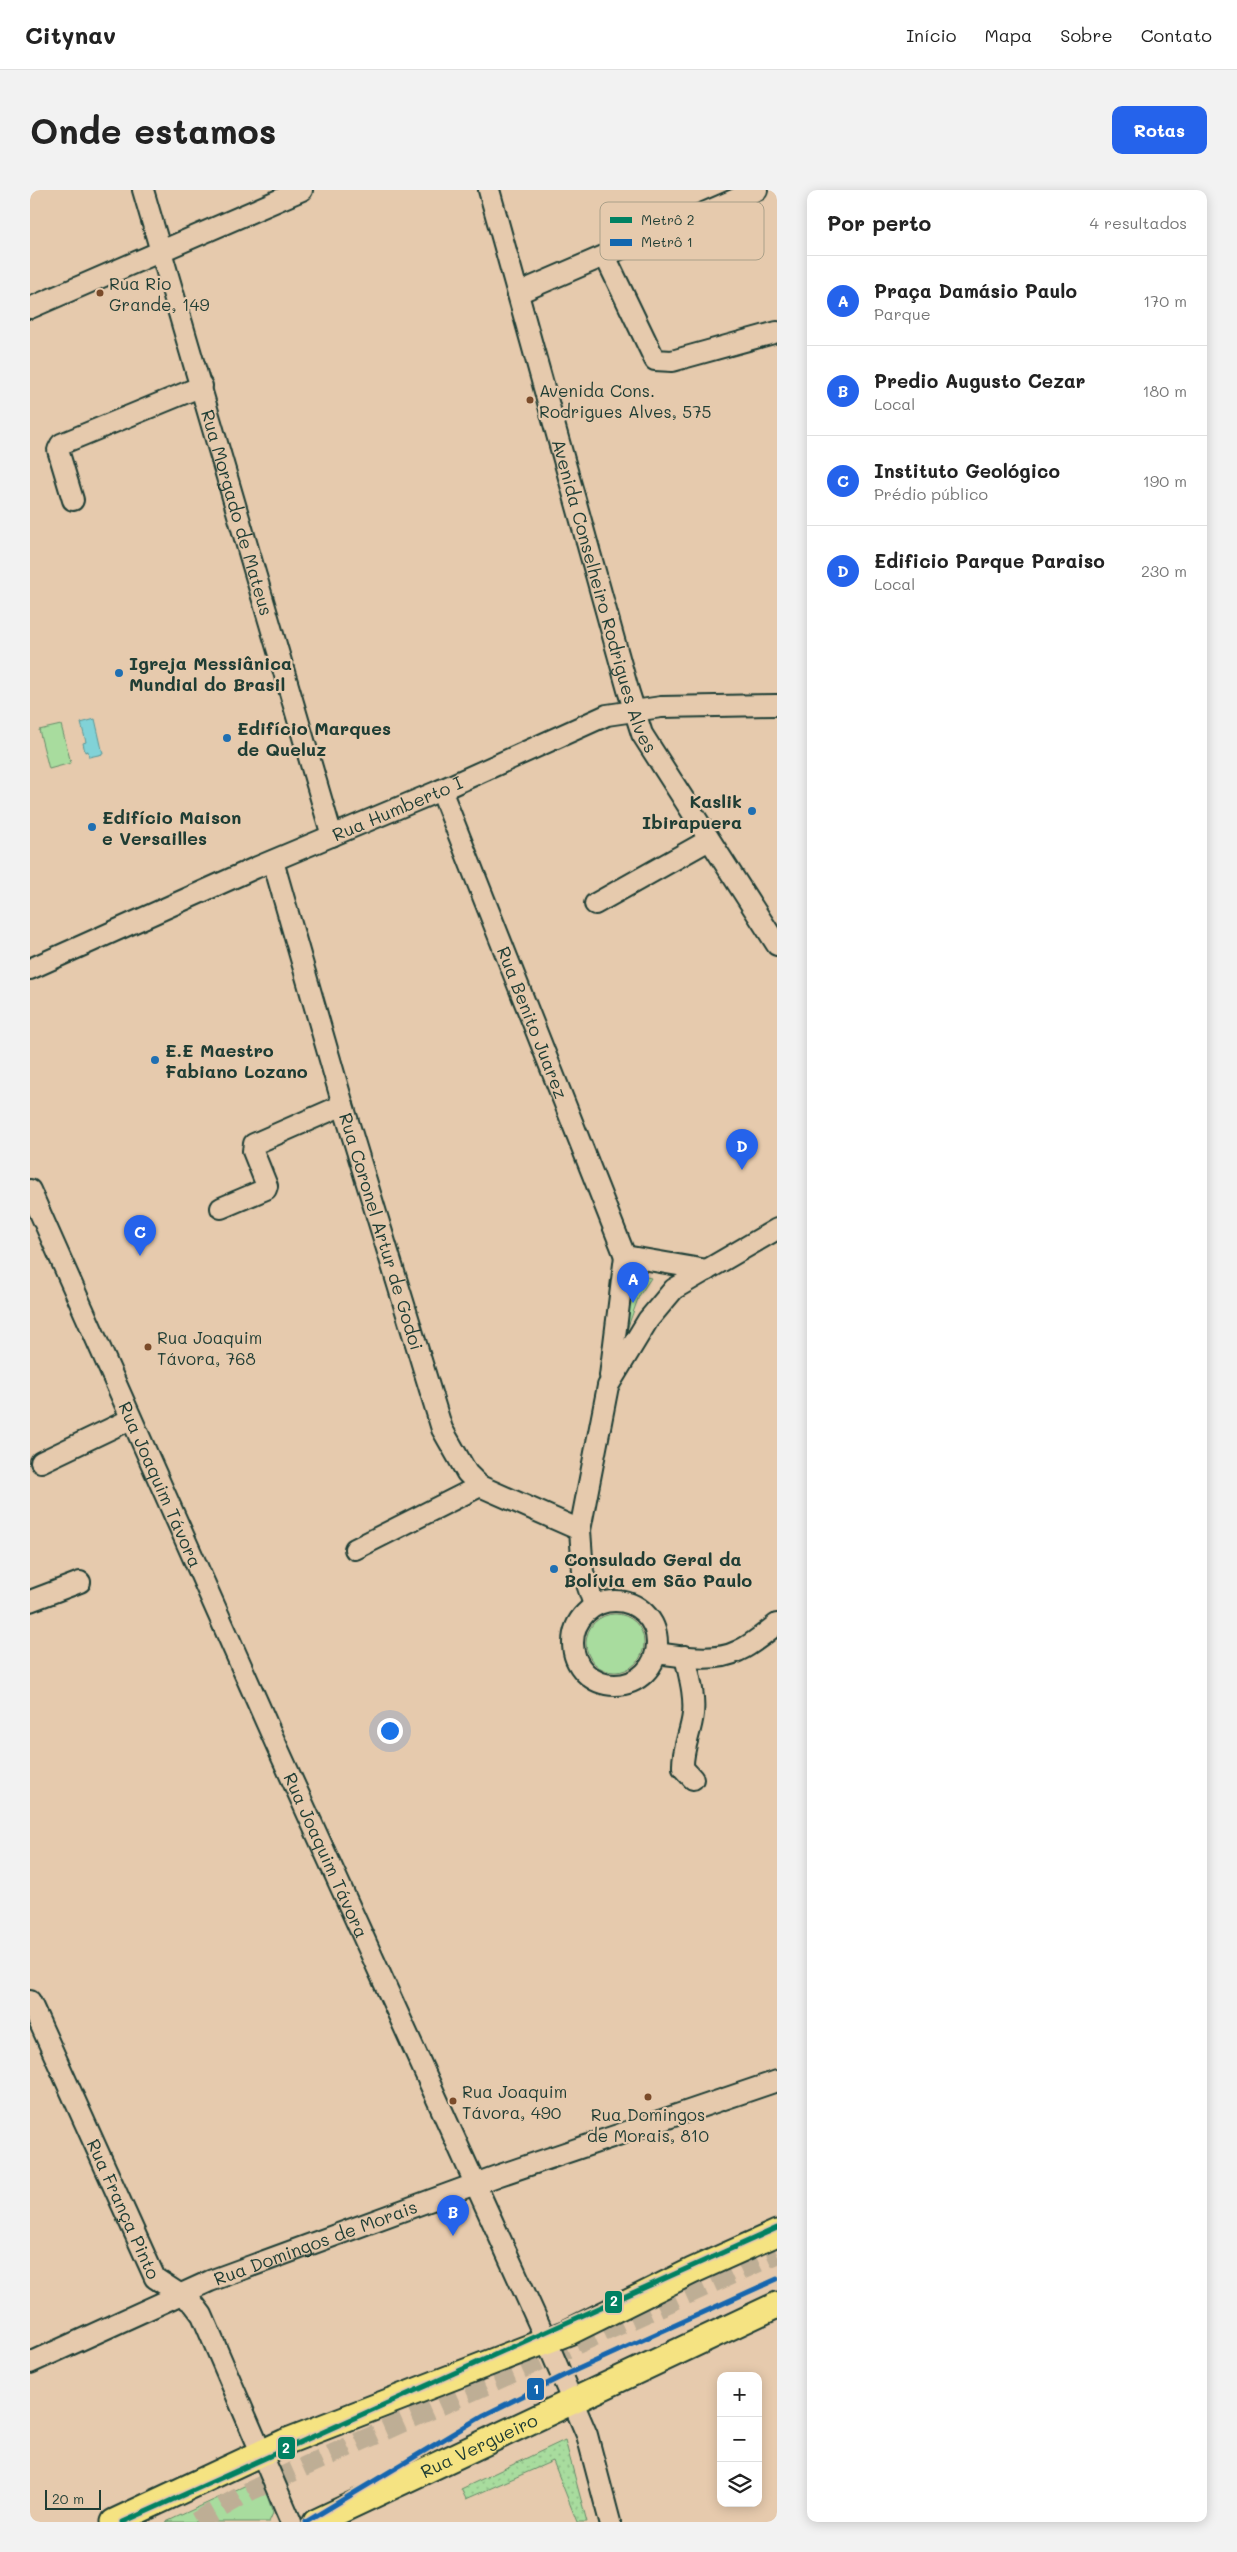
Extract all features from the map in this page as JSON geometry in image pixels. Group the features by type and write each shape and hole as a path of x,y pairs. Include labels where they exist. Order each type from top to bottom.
{"main road":[{"path":"114,2522 261,2452 547,2342 692,2271 777,2233"},
{"name":"Rua Vergueiro","path":"316,2522 572,2400 777,2306"}],"street":[{"name":"Rua Morgado de Mateus","path":"143,190 202,386 332,836"},
{"path":"30,308 302,190"},
{"name":"Avenida Conselheiro Rodrigues Alves","path":"489,190 642,734 777,945"},
{"path":"729,202 757,190"},
{"path":"518,293 600,258"},
{"path":"607,260 655,360 672,361 777,332"},
{"path":"74,500 58,450 61,444 202,386"},
{"name":"Rua Humberto I","path":"30,969 272,861 441,790 607,715 660,707 777,705"},
{"name":"Rua Benito Juarez","path":"441,790 624,1256"},
{"path":"595,904 709,840"},
{"name":"Rua Coronel Artur de Godoi","path":"272,861 434,1406 453,1451 467,1473 480,1486 580,1530"},
{"path":"221,1208 266,1189 253,1151 254,1144 343,1105"},
{"name":"Rua Joaquim Távora","path":"30,1190 275,1742 547,2342 587,2435 610,2522"},
{"path":"608,1386 635,1340 664,1299 679,1285 777,1229"},
{"path":"594,1605 582,1572 580,1530 608,1386 624,1256 707,1270"},
{"path":"42,1462 131,1419"},
{"path":"355,1549 480,1486"},
{"path":"30,1601 80,1582"},
{"path":"614,1600 637,1607 652,1624 656,1635 656,1653 647,1669 628,1683 604,1684 584,1671 577,1661 573,1637 580,1620 594,1605 614,1600"},
{"path":"656,1653 685,1656 722,1656 738,1652 777,1624"},
{"path":"685,1656 693,1699 693,1714 684,1748 683,1768 693,1779"},
{"name":"Rua França Pinto","path":"30,2001 155,2278 193,2303 202,2315 291,2522"},
{"name":"Rua Domingos de Morais","path":"30,2363 179,2294 476,2185 777,2081"}],"green space":[{"path":"61,725 71,763 49,769 39,730"},
{"path":"637,1275 651,1278 639,1296 625,1335 633,1277"},
{"path":"609,1614 621,1614 636,1622 644,1637 644,1649 636,1664 621,1672 609,1672 594,1664 586,1649 586,1637 594,1622"},
{"path":"565,2440 587,2522 577,2522 553,2461 466,2499 461,2489"},
{"path":"253,2482 259,2482 264,2487 273,2513 269,2522 166,2522"}],"water":[{"path":"95,719 103,754 89,757 88,751 85,752 83,743 86,742 81,723"}],"tunnel":[{"path":"196,2522 250,2491 777,2254"}],"metro line":[{"name":"2","path":"123,2522 777,2228"},
{"name":"1","path":"306,2522 484,2415 565,2375 777,2279"}],"place":[{"name":"Rua Rio Grande, 149","path":"100,293"},
{"name":"Avenida Cons. Rodrigues Alves, 575","path":"530,400"},
{"name":"Igreja Messiânica Mundial do Brasil","path":"119,673"},
{"name":"Edifício Marques de Queluz","path":"227,738"},
{"name":"Kaslik Ibirapuera","path":"752,811"},
{"name":"Edifício Maison e Versailles","path":"92,827"},
{"name":"E.E Maestro Fabiano Lozano","path":"155,1060"},
{"name":"Edificio Parque Paraiso","path":"742,1170"},
{"name":"Instituto Geológico","path":"140,1256"},
{"name":"Praça Damásio Paulo","path":"633,1303"},
{"name":"Rua Joaquim Távora, 768","path":"148,1347"},
{"name":"Consulado Geral da Bolívia em São Paulo","path":"554,1569"},
{"name":"Rua Domingos de Morais, 810","path":"648,2097"},
{"name":"Rua Joaquim Távora, 490","path":"453,2101"},
{"name":"Predio Augusto Cezar","path":"453,2236"}]}
